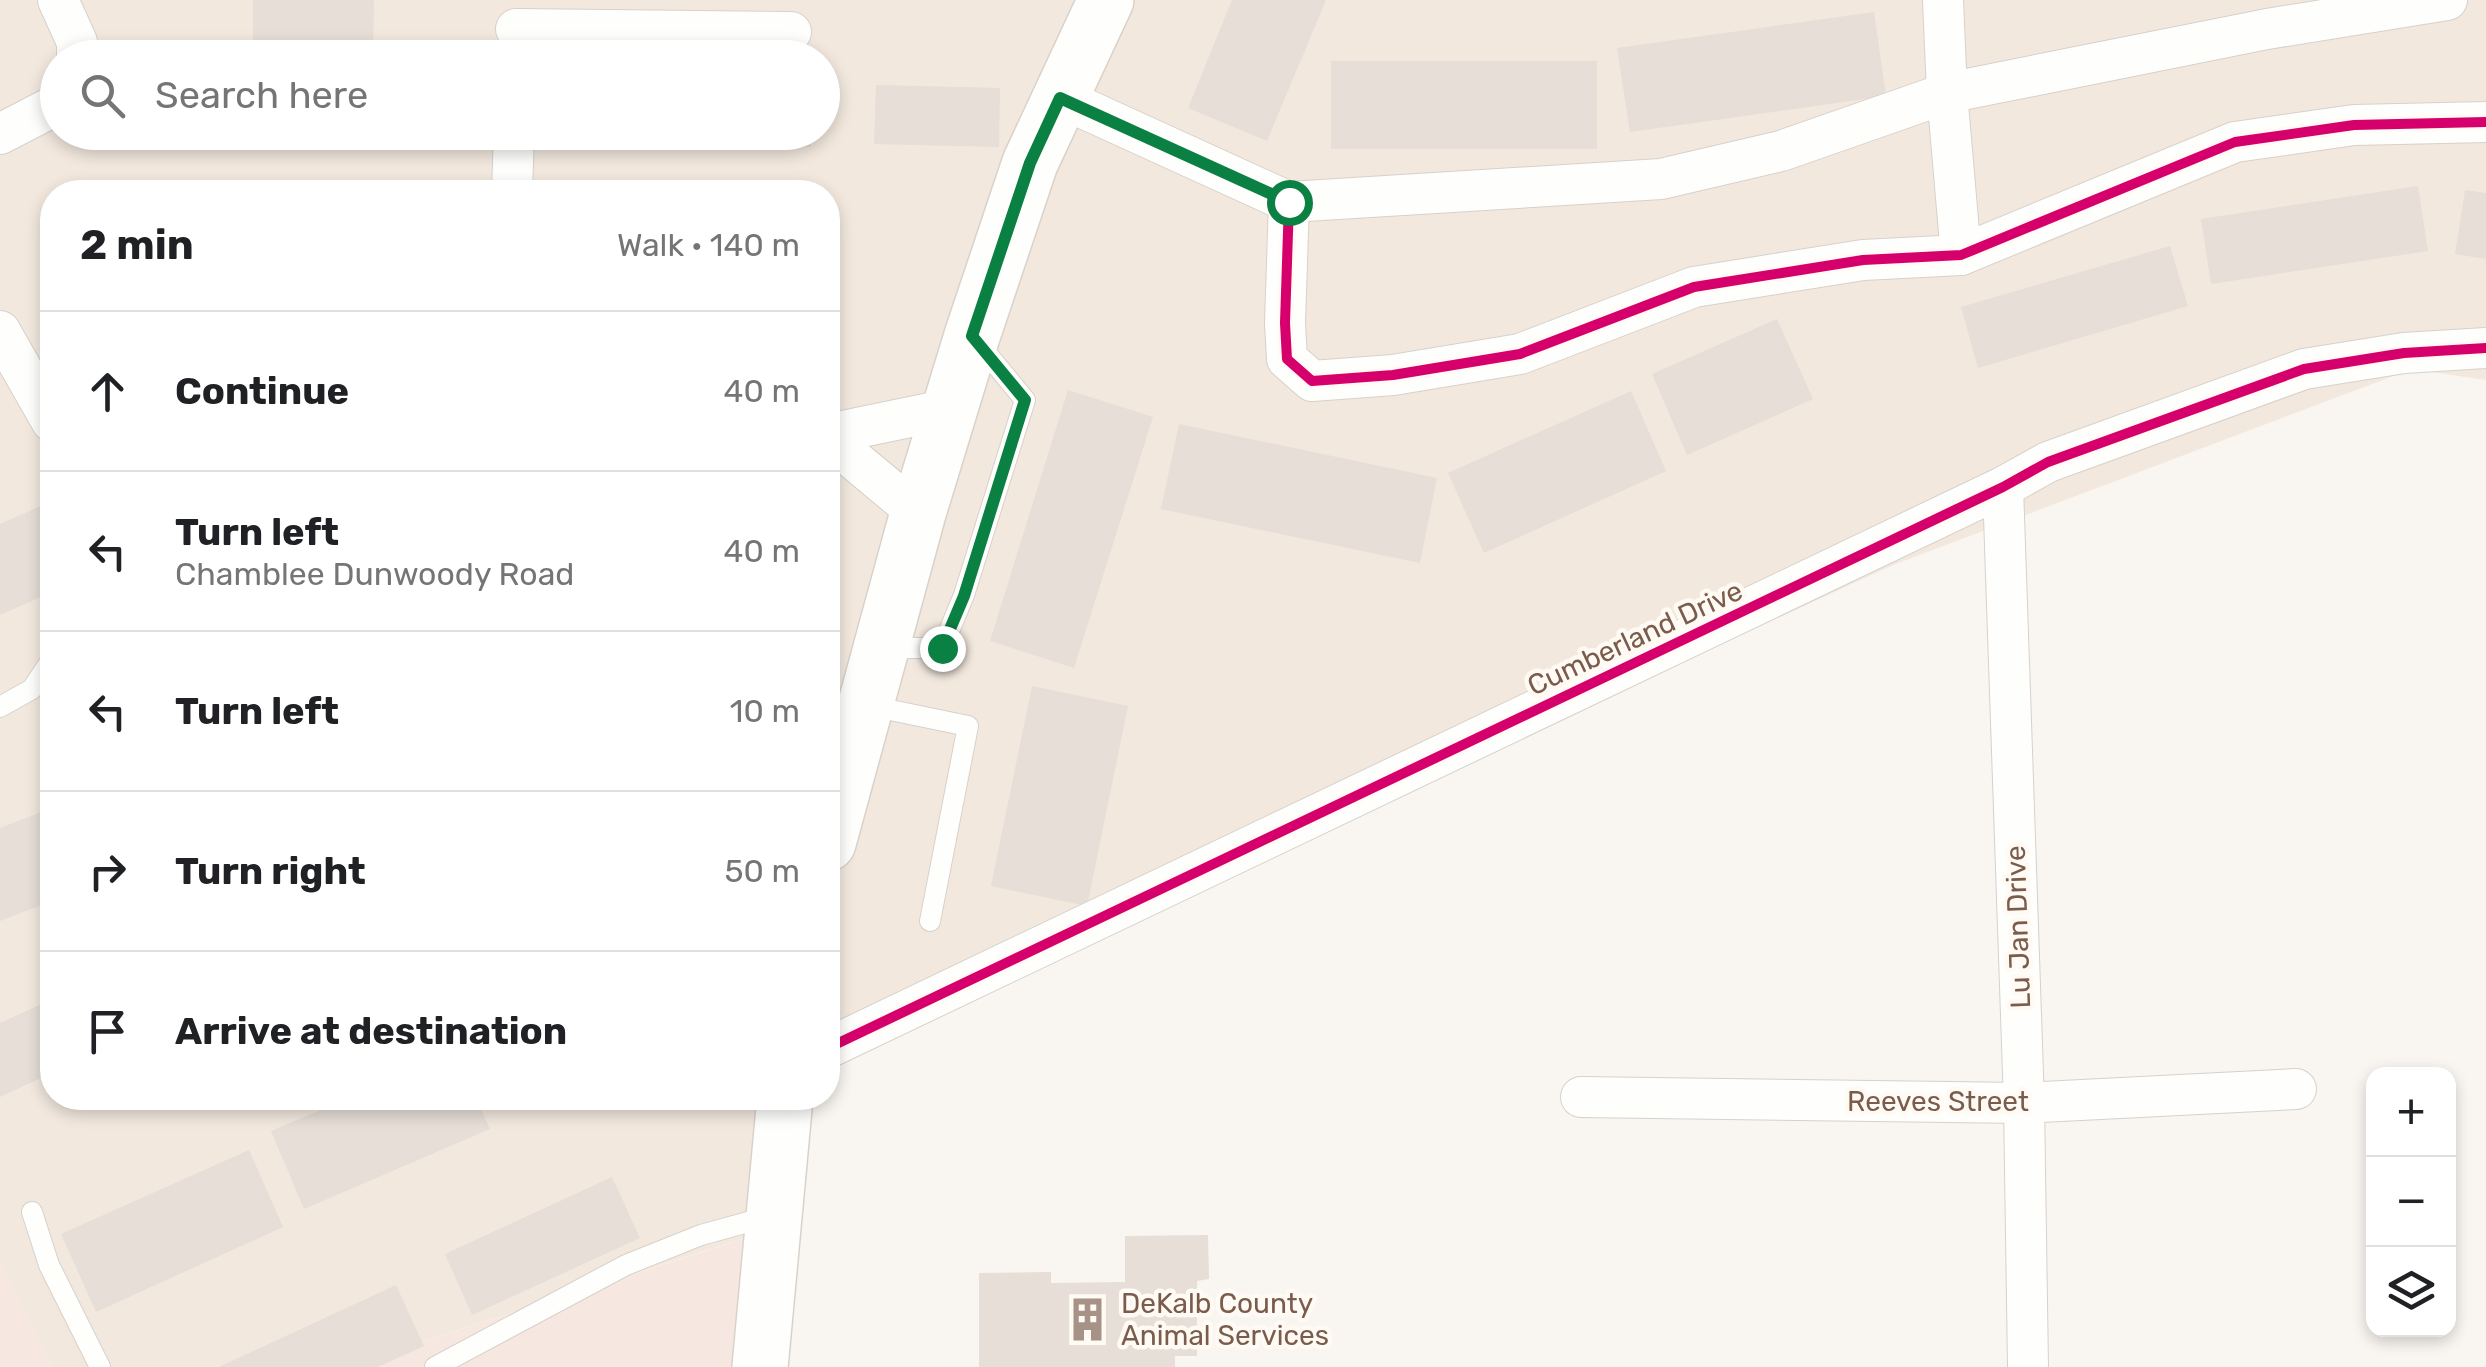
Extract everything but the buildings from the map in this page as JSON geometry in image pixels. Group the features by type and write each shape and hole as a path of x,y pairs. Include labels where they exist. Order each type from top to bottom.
{"street":[{"path":"58,0 76,40"},
{"path":"840,796 972,336 1030,163 1106,0"},
{"path":"1944,0 1961,255"},
{"path":"1060,98 1288,212 1661,179 1781,151 1948,92 2266,15 2448,0"},
{"path":"516,29 792,32"},
{"path":"0,134 40,113"},
{"path":"1288,212 1287,359 1312,381 1393,375 1520,354 1694,287 1863,260 1961,255 2235,142 2354,125 2486,122"},
{"path":"512,180 513,150"},
{"path":"0,331 40,401"},
{"name":"Cumberland Drive","path":"840,1042 2003,487 2048,462 2304,369 2404,353 2486,348"},
{"path":"840,433 950,408"},
{"path":"840,446 918,514"},
{"name":"Lu Jan Drive","path":"2003,487 2024,1103 2028,1367"},
{"name":"Reeves Street","path":"1581,1097 2024,1103 2296,1089"},
{"path":"760,1367 784,1110"}],"lane":[{"path":"880,648 942,648 964,596 1025,400 972,336"},
{"path":"0,707 32,689 40,677"},
{"path":"864,704 968,726 930,921"},
{"path":"32,1212 49,1265 100,1367"},
{"path":"435,1367 626,1265 701,1235 772,1215"}],"shaded area":[{"path":"0,0 2486,0 2486,380 2412,369 1893,565 840,1049 840,180 40,180 40,1110 797,1110 766,1231 343,1367 52,1367 0,1263"},
{"path":"766,1231 763,1367 343,1367 721,1246"},
{"path":"0,1263 52,1367 0,1367"}],"cycle path":[{"path":"1289,202 1287,359 1312,381 1393,375 1520,354 1694,287 1863,260 1961,255 2235,142 2354,125 2486,122"},
{"path":"840,1042 2003,487 2048,462 2304,369 2404,353 2486,348"}],"place":[{"name":"DeKalb County Animal Services","path":"1088,1319"}],"route":[{"path":"942,648 964,596 1025,400 972,336 1030,163 1060,98 1289,202"}]}
